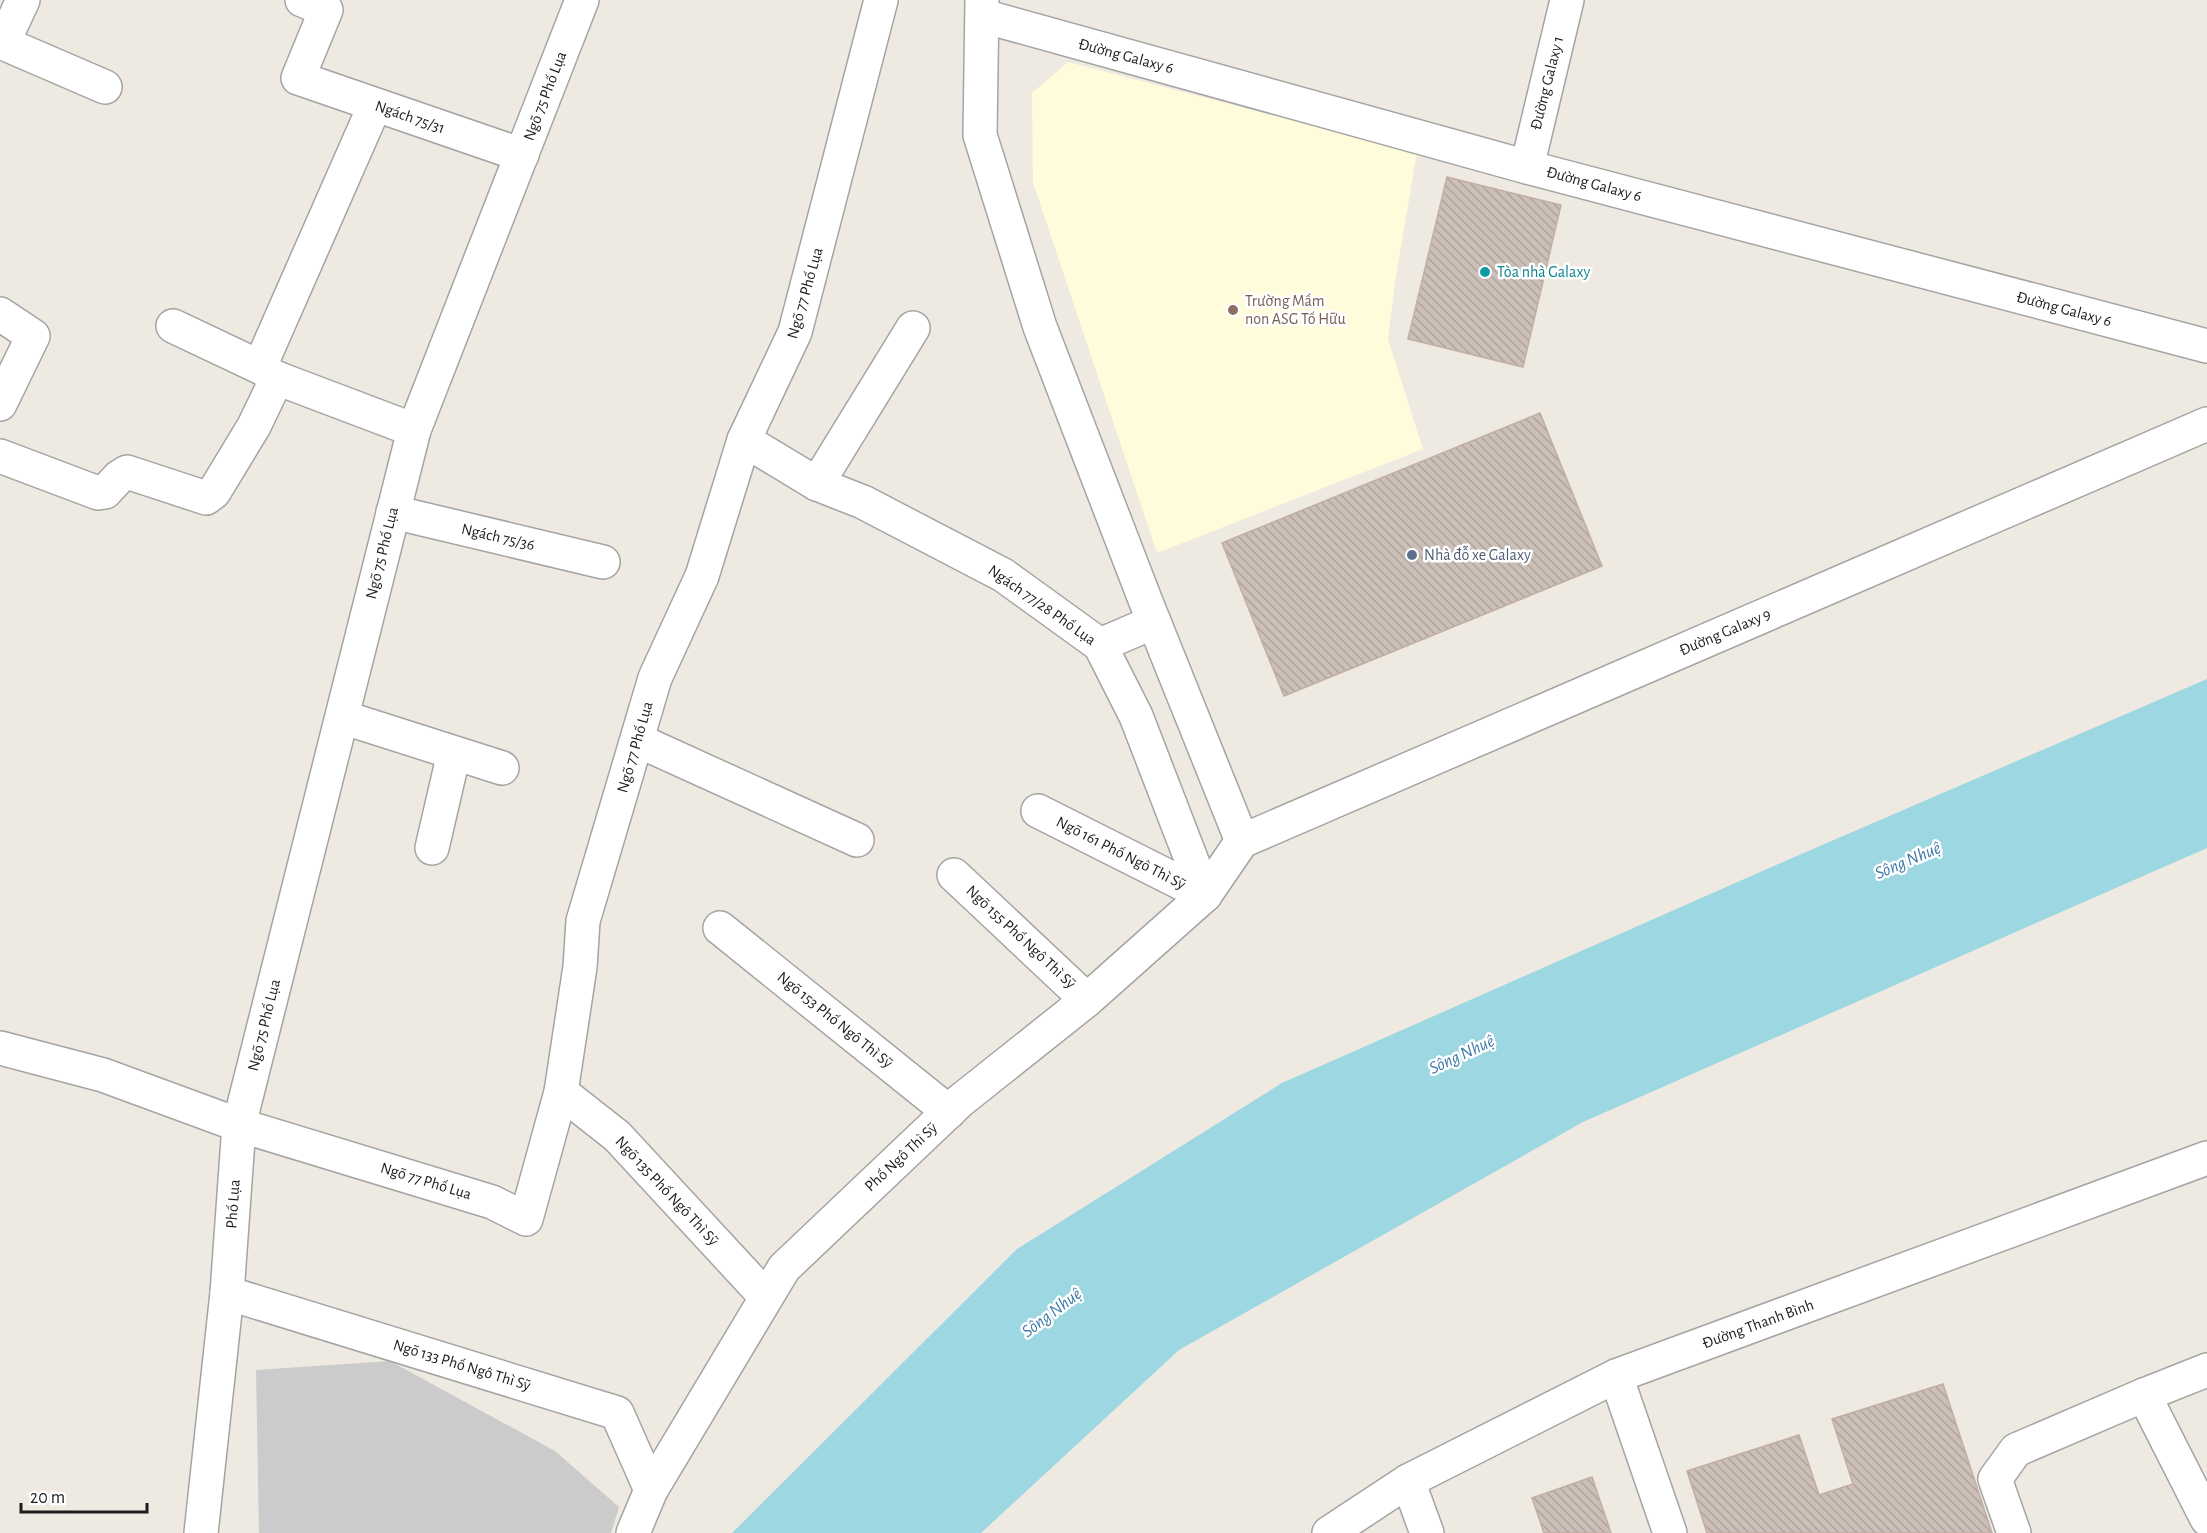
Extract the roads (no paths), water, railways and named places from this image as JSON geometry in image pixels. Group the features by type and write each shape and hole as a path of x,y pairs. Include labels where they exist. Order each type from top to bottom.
{"street":[{"path":"23,0 1,43 105,87"},
{"name":"Ngách 75/31","path":"302,0 326,10 298,78 522,155"},
{"name":"Ngõ 75 Phố Lụa","path":"239,1125 414,430 582,0"},
{"name":"Ngõ 77 Phố Lụa","path":"239,1125 482,1199 526,1219 561,1092 580,968 583,921 655,678 702,576 744,440 795,332 881,0"},
{"name":"Đường Galaxy 1","path":"1527,167 1567,0"},
{"path":"983,8 980,135 1040,327 1242,841"},
{"name":"Đường Galaxy 6","path":"983,8 1527,167 2207,346"},
{"path":"272,374 263,365 265,355 375,105"},
{"path":"0,314 33,336 0,404"},
{"path":"173,326 272,374 414,430"},
{"path":"817,484 913,328"},
{"path":"0,456 98,493 105,492 127,472 206,498 214,492 254,426 272,374"},
{"name":"Đường Galaxy 9","path":"1242,841 2207,424"},
{"name":"Ngách 77/28 Phố Lụa","path":"744,440 817,484 863,502 1003,575 1100,645 1136,716 1205,895"},
{"name":"Ngách 75/36","path":"393,512 603,562"},
{"path":"1100,645 1154,622"},
{"path":"342,717 502,768"},
{"path":"637,740 857,840"},
{"path":"432,848 454,753"},
{"name":"Ngõ 161 Phố Ngô Thì Sỹ","path":"1038,811 1205,895"},
{"name":"Phố Ngô Thì Sỹ","path":"633,1533 651,1490 784,1268 949,1112 1087,1000 1205,895 1242,841"},
{"name":"Ngõ 155 Phố Ngô Thì Sỹ","path":"954,875 1087,1000"},
{"name":"Ngõ 153 Phố Ngô Thì Sỹ","path":"720,928 949,1112"},
{"path":"0,1048 103,1075 239,1125"},
{"name":"Ngõ 135 Phố Ngô Thì Sỹ","path":"561,1092 617,1136 766,1297"},
{"name":"Phố Lụa","path":"201,1533 227,1293 239,1125"},
{"name":"Đường Thanh Bình","path":"1329,1533 1408,1481 1616,1376 2207,1158"},
{"name":"Ngõ 133 Phố Ngô Thì Sỹ","path":"227,1293 617,1413 651,1490"},
{"path":"2014,1533 1995,1479 2016,1450 2207,1370"},
{"path":"1616,1376 1670,1533"},
{"path":"2144,1395 2207,1519"},
{"path":"1408,1481 1427,1533"}],"water":[{"name":"Sông Nhuệ","path":"2207,679 2207,848 1583,1122 1179,1350 981,1533 732,1533 1017,1249 1282,1083 1792,858"}],"place":[{"name":"Tòa nhà Galaxy","path":"1485,272"},
{"name":"Trường Mầm non ASG Tố Hữu","path":"1233,310"},
{"name":"Nhà đỗ xe Galaxy","path":"1412,555"}]}
